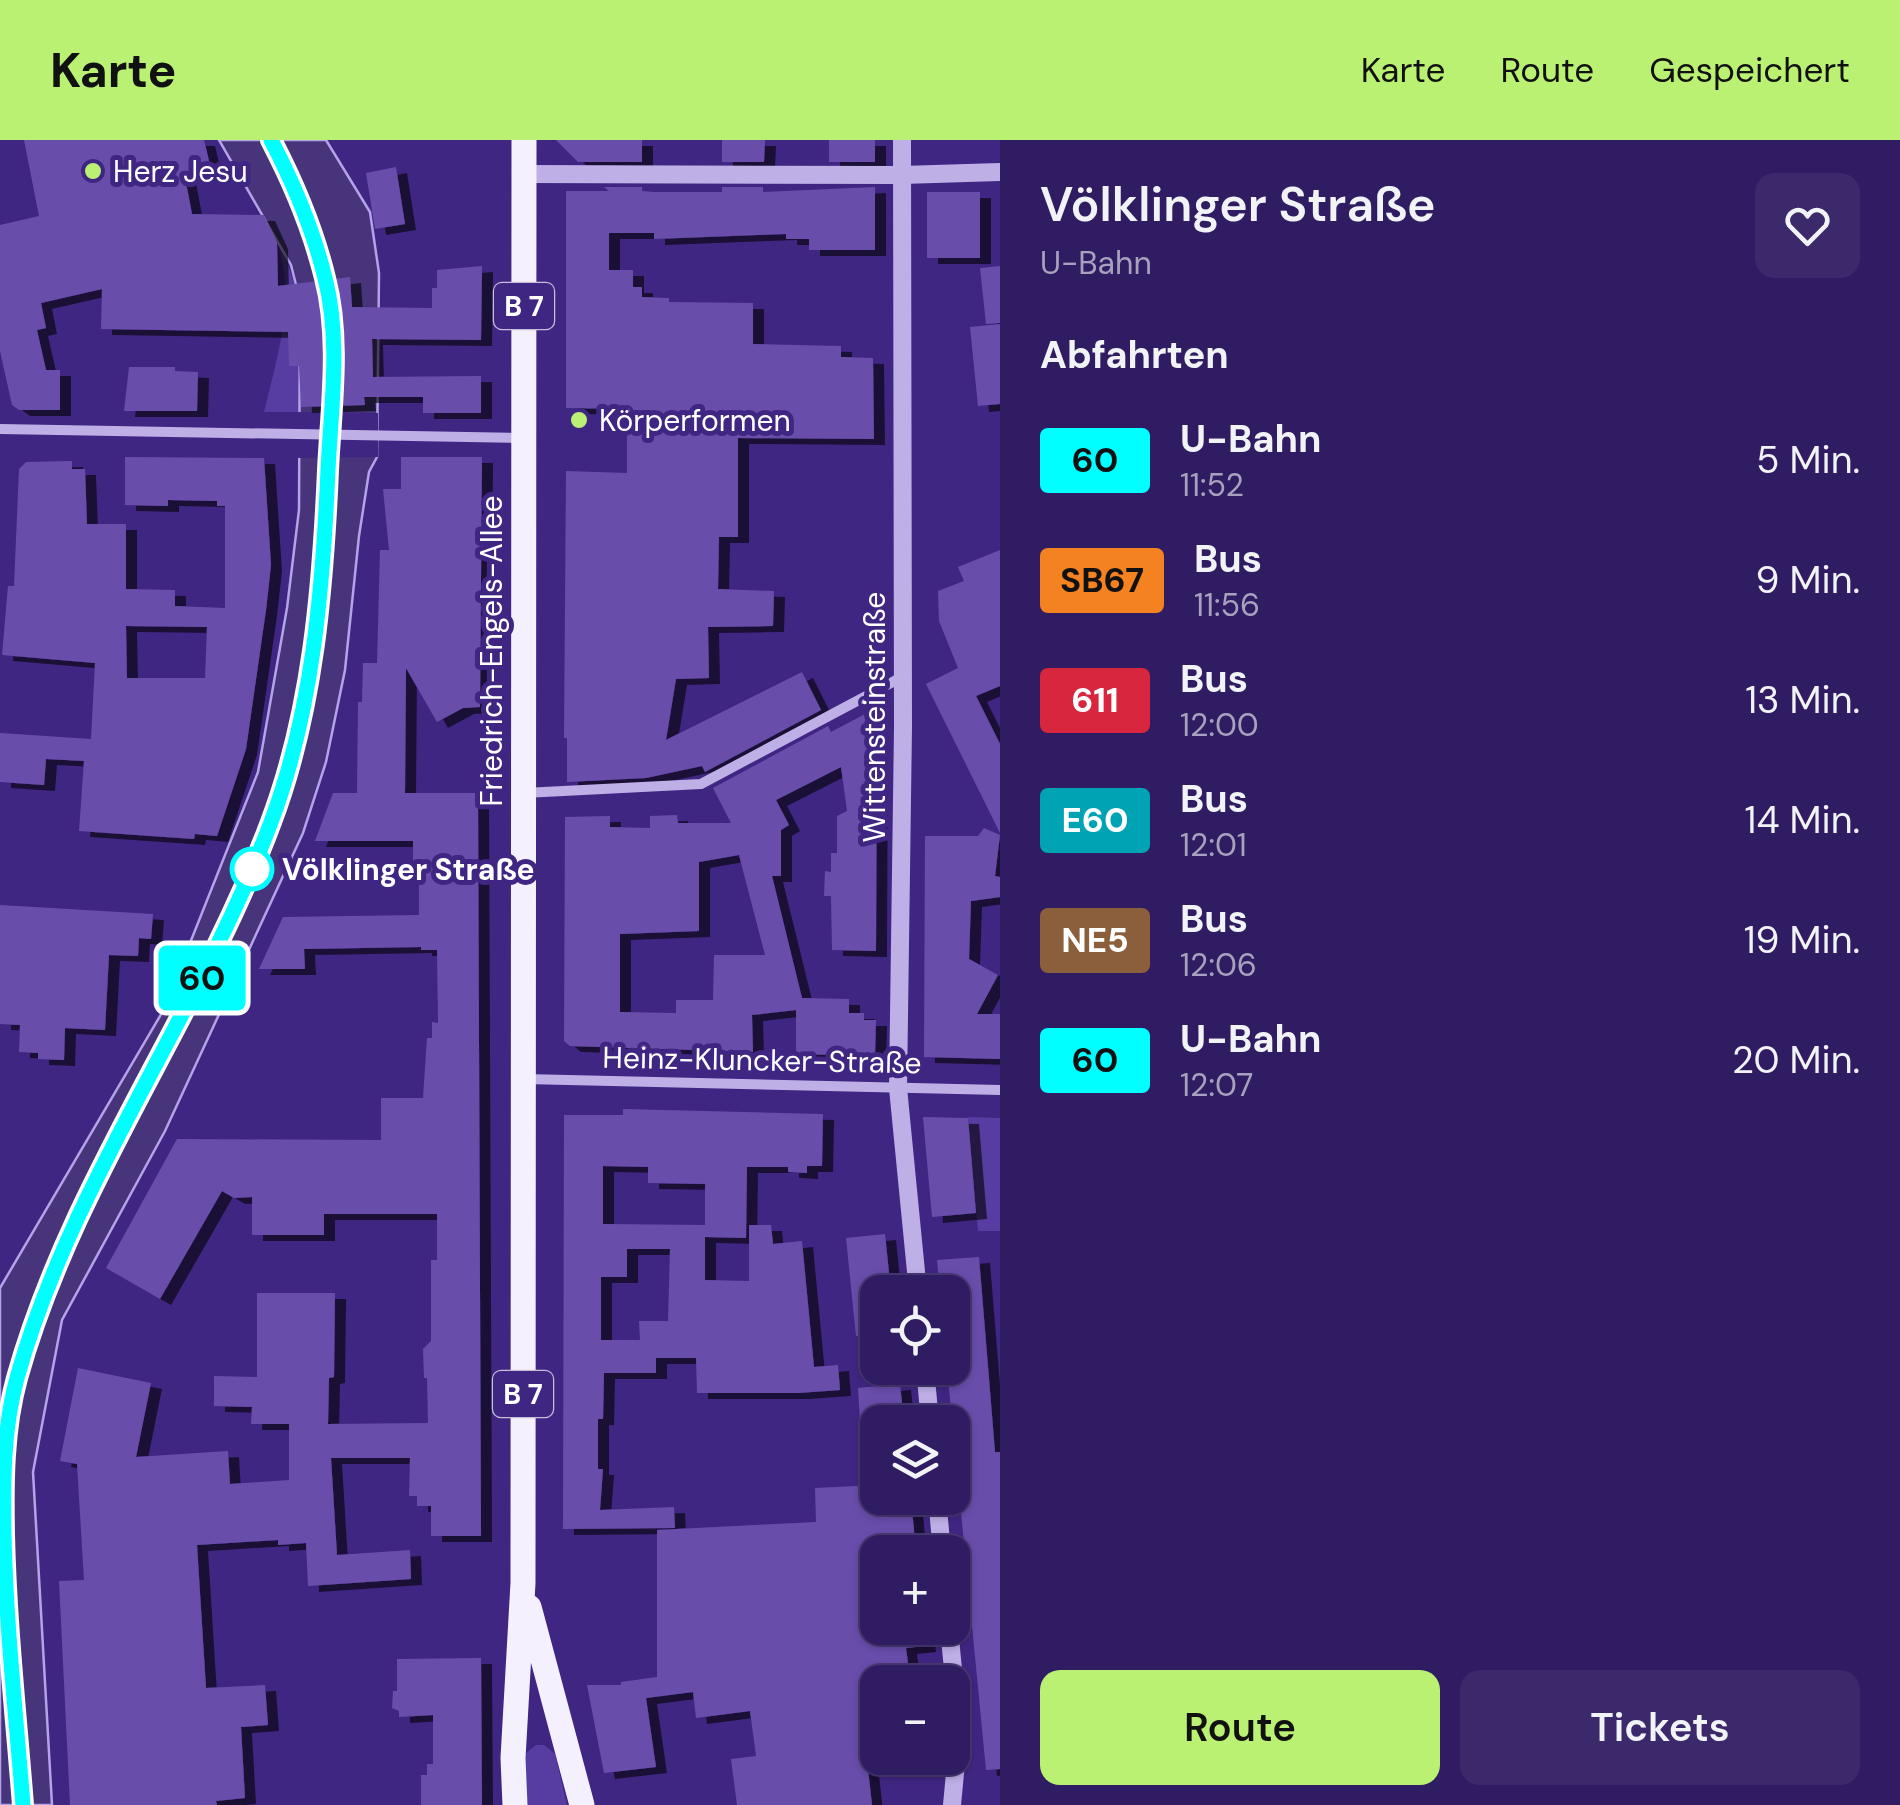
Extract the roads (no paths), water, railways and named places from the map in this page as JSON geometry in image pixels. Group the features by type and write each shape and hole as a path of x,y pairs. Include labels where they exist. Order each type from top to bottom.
{"main road":[{"name":"Friedrich-Engels-Allee","path":"515,1805 513,1758 523,1583 524,140"},
{"name":"Friedrich-Engels-Allee","path":"523,1583 582,1805"},
{"path":"513,1758 531,1732 550,1734 566,1746"}],"street":[{"name":"Wittensteinstraße","path":"902,140 898,1088 916,1275"},
{"path":"523,174 1000,172"},
{"path":"0,429 524,438"},
{"path":"523,794 701,784 902,677"},
{"name":"Heinz-Kluncker-Straße","path":"523,1078 1000,1090"},
{"path":"951,1645 959,1731 952,1805"}],"railway":[{"path":"23,1805 5,1569 4,1476 12,1397 41,1305 70,1235 209,962 271,822 297,737 313,649 326,514 333,325 315,242 271,140"}],"metro line":[{"name":"60","path":"23,1805 6,1584 3,1471 16,1382 52,1275 234,912 272,819 303,711 320,600 332,329 326,280 297,190 271,140"}],"place":[{"name":"Herz Jesu","path":"93,171"},
{"name":"Körperformen","path":"579,420"},
{"name":"Völklinger Straße","path":"252,869"}]}
